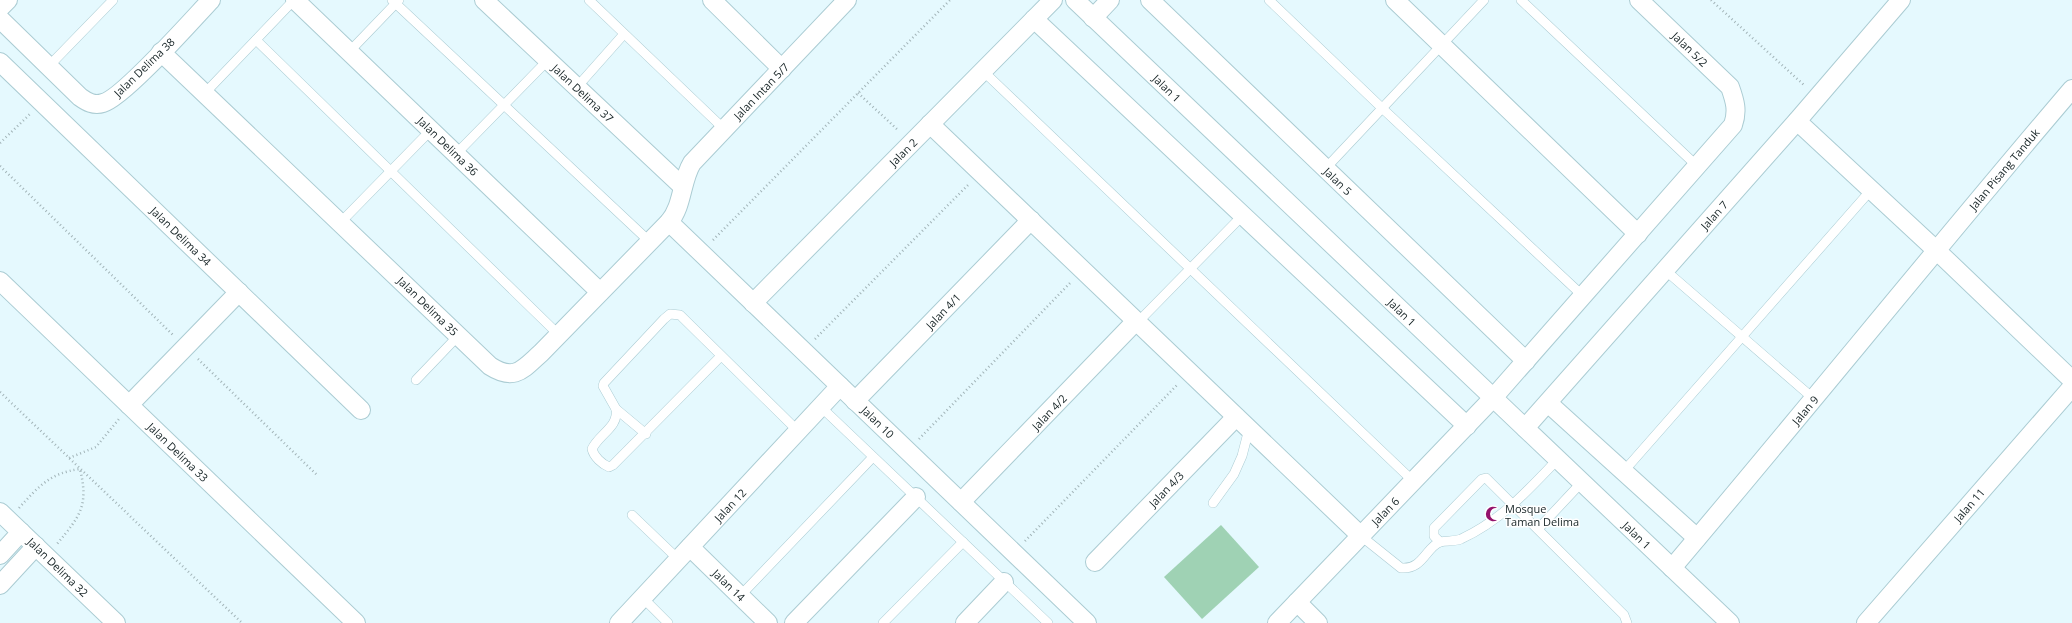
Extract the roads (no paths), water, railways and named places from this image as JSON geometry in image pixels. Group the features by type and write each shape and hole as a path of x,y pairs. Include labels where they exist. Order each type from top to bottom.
{"street":[{"path":"0,8 8,0"},
{"name":"Jalan Delima 38","path":"0,20 80,97 91,104 103,103 124,89 212,0"},
{"name":"Jalan Delima 36","path":"295,0 600,292"},
{"path":"712,0 782,69"},
{"name":"Jalan Intan 5/7","path":"682,186 686,172 692,163 847,0"},
{"name":"Jalan 2","path":"753,303 1053,0"},
{"name":"Jalan 1","path":"1075,0 1672,568 1724,621"},
{"path":"1093,18 1110,0"},
{"name":"Jalan 5","path":"1150,0 1526,361"},
{"path":"1395,0 1638,234"},
{"name":"Jalan 5/2","path":"1639,0 1730,87 1736,102"},
{"name":"Jalan 7","path":"1525,428 1797,121 1901,0"},
{"name":"Jalan Delima 37","path":"486,1 682,186"},
{"path":"1034,18 1467,426"},
{"name":"Jalan Delima 35","path":"161,52 458,336 490,366 502,373 513,374 530,363 650,242 668,222 678,204 682,186"},
{"name":"Jalan Delima 34","path":"0,62 361,410"},
{"name":"Jalan Pisang Tanduk","path":"1936,250 2072,89"},
{"name":"Jalan 6","path":"1277,623 1467,426 1584,296 1733,125 1737,115 1736,102"},
{"path":"1797,121 1936,250 2072,380"},
{"path":"930,124 1361,536"},
{"name":"Jalan 4/1","path":"855,401 1031,220"},
{"name":"Jalan 10","path":"668,222 1087,623"},
{"name":"Jalan 9","path":"1672,568 1936,250"},
{"name":"Jalan Delima 33","path":"0,281 356,623"},
{"path":"129,405 239,292"},
{"name":"Jalan 4/2","path":"961,502 1137,322"},
{"name":"Jalan 12","path":"619,623 840,386"},
{"name":"Jalan 11","path":"1866,623 2072,387"},
{"path":"1548,403 1697,538"},
{"name":"Jalan 4/3","path":"1095,562 1243,423"},
{"path":"794,623 916,497"},
{"name":"Jalan Delima 32","path":"4,516 116,623"},
{"path":"0,555 21,532"},
{"path":"0,585 41,552"},
{"name":"Jalan 14","path":"684,553 740,596 768,623"},
{"path":"965,623 1004,582"},
{"path":"1296,602 1318,623"}],"lane":[{"path":"48,67 113,0"},
{"path":"205,93 295,0"},
{"path":"588,0 724,129"},
{"path":"1269,0 1383,110 1584,296"},
{"path":"1325,169 1383,110 1484,0"},
{"path":"1521,0 1697,166"},
{"path":"350,52 395,1 650,242"},
{"path":"577,87 624,34"},
{"path":"256,40 559,334"},
{"path":"456,154 548,60"},
{"path":"983,71 1413,481"},
{"path":"340,223 431,130"},
{"path":"1624,471 1871,190"},
{"path":"1137,322 1243,215"},
{"path":"1665,270 1814,398"},
{"path":"646,434 616,409 604,391 604,383 664,318 670,314 680,315 798,431"},
{"path":"416,380 458,336"},
{"path":"616,409 617,416 615,422 592,449 593,453 604,465 608,467 613,465 646,434 721,356"},
{"path":"821,407 1048,623"},
{"path":"1213,502 1234,474 1242,456 1243,423"},
{"path":"740,596 873,457"},
{"path":"1361,536 1401,568 1408,568 1417,564 1440,542 1460,540 1514,505 1558,459"},
{"path":"1440,542 1434,536 1434,528 1482,479 1486,478 1624,615 1627,623"},
{"path":"1538,528 1582,482"},
{"path":"632,515 684,553"},
{"path":"883,623 962,542"},
{"path":"642,598 668,623"}],"place":[{"name":"Mosque Taman Delima","path":"1493,514"}]}
